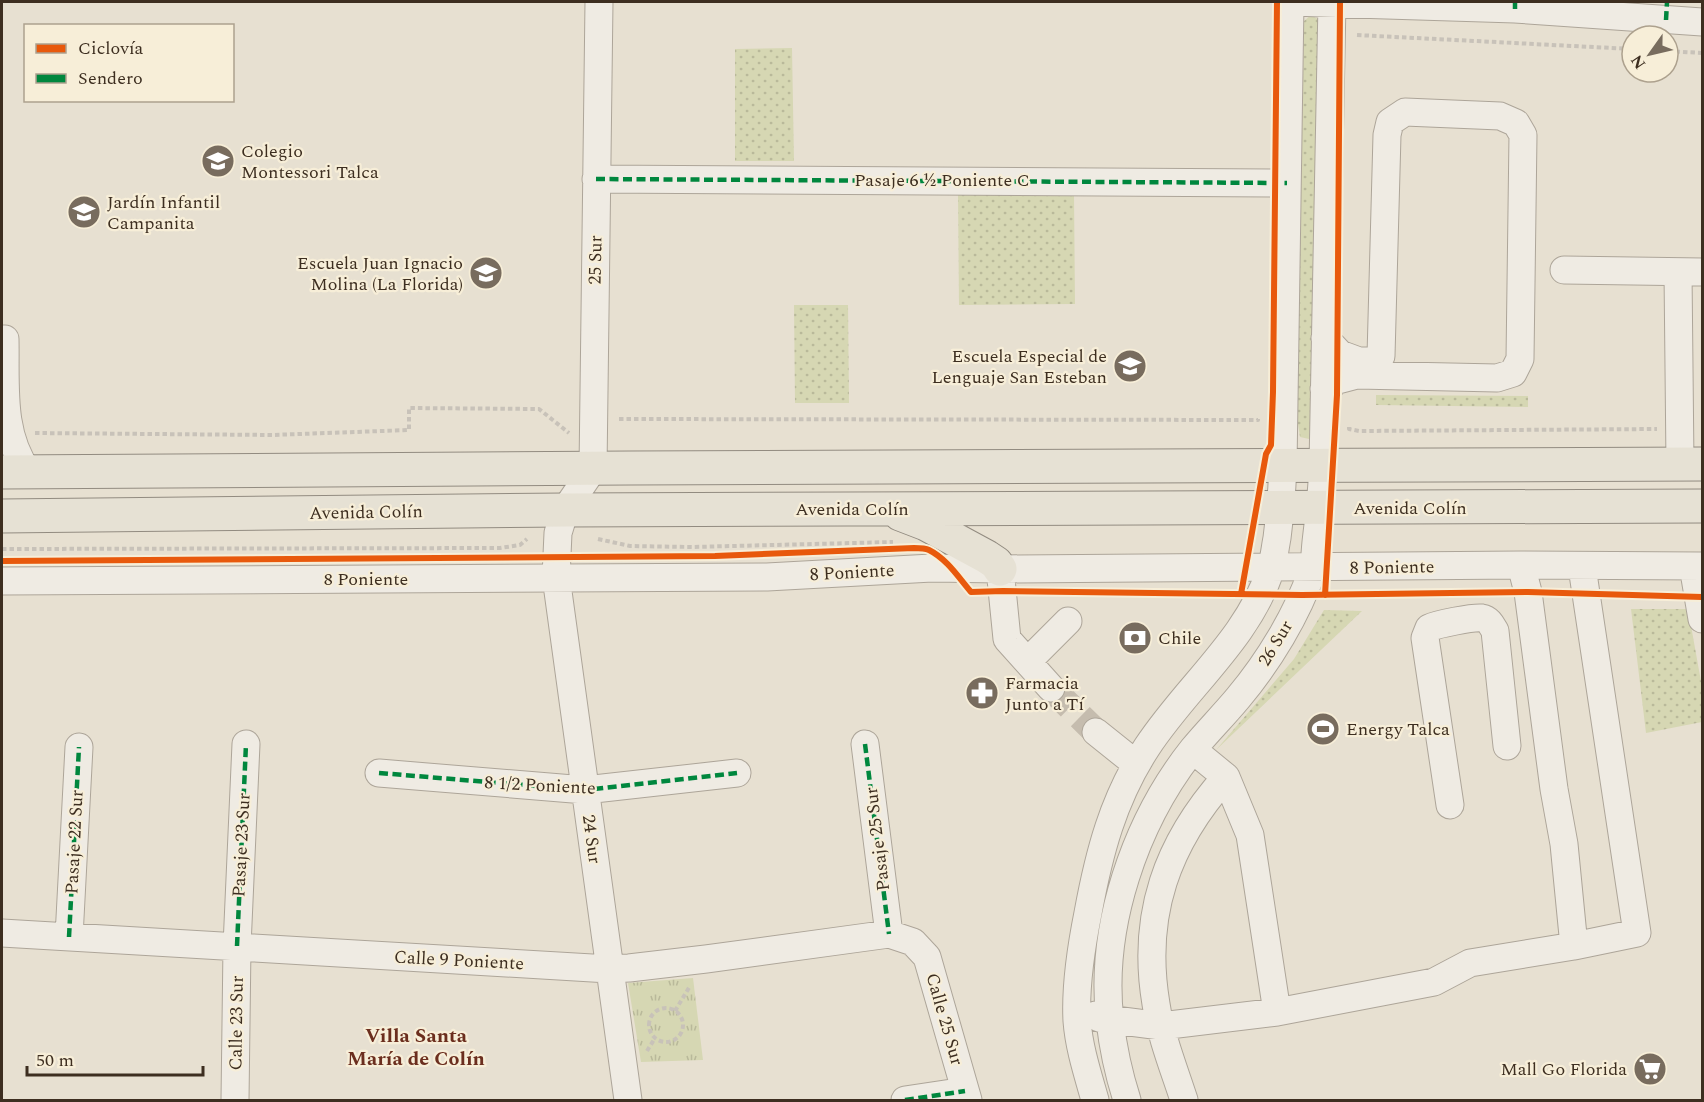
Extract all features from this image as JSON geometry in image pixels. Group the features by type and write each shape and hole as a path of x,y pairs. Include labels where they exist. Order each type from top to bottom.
{"main road":[{"path":"15,472 1691,464"},
{"name":"Avenida Colín","path":"2,516 562,522 887,510 1702,506"},
{"path":"887,510 926,524 987,557 1000,569"}],"street":[{"name":"25 Sur","path":"593,469 599,2"},
{"path":"1290,2 1515,5 1667,11 1702,21"},
{"name":"26 Sur","path":"1095,1101 1077,1023 1077,990 1083,938 1103,843 1118,799 1148,744 1239,632 1261,594 1272,567 1281,507 1283,466 1290,2"},
{"name":"26 Sur","path":"1127,1101 1119,1074 1110,1020 1108,984 1111,948 1125,877 1153,810 1193,750 1259,671 1290,619 1313,567 1323,465 1332,2"},
{"path":"1324,389 1338,380 1357,375 1497,378 1513,374 1520,359 1523,135 1516,123 1500,116 1405,112 1390,122 1387,135 1381,356 1372,362 1359,361 1340,354 1325,338"},
{"name":"Pasaje 6 ½ Poniente C","path":"596,178 1287,183"},
{"path":"1564,270 1690,272 1680,429 1691,464"},
{"path":"2,339 5,339 6,410 15,451 15,472"},
{"path":"562,522 593,469"},
{"name":"24 Sur","path":"562,522 556,577 628,1101"},
{"path":"1521,565 1528,592 1554,789 1564,844 1574,946"},
{"path":"1698,566 1702,619"},
{"name":"8 Poniente","path":"2,581 767,577 932,568 1698,566"},
{"path":"1077,990 1099,1018 1161,1026 1277,1012 1434,982 1470,963 1636,933 1582,567"},
{"path":"1000,569 1007,639 1051,688"},
{"path":"1450,805 1425,638 1429,628 1439,624 1482,618 1490,623 1495,631 1507,746"},
{"path":"1028,661 1068,621"},
{"path":"1096,732 1136,764"},
{"name":"Pasaje 23 Sur","path":"237,946 246,744"},
{"name":"Pasaje 25 Sur","path":"865,744 901,938"},
{"name":"Pasaje 22 Sur","path":"69,937 79,747"},
{"path":"1193,750 1226,777 1250,835 1277,1012"},
{"name":"8 1/2 Poniente","path":"379,773 585,790 736,773"},
{"path":"1184,1101 1156,1006 1152,964 1153,934 1162,884 1178,845 1191,821 1226,777"},
{"name":"Calle 9 Poniente","path":"2,933 609,969 901,938"},
{"name":"Calle 25 Sur","path":"901,938 927,957 967,1096"},
{"name":"Calle 23 Sur","path":"235,1101 237,946"},
{"path":"905,1101 967,1096"}],"path":[{"path":"1357,35 1620,48"},
{"path":"1680,52 1702,53"},
{"path":"10,433 272,435 409,430 408,408 539,409 571,434"},
{"path":"611,419 1258,420"},
{"path":"1349,419 1349,429 1359,431 1680,429"},
{"path":"2,549 500,548 520,545 534,533 562,522 584,535 630,546 692,548 902,542"},
{"path":"863,550 896,549"},
{"path":"664,1008 675,1011 682,1019 682,1030 671,1042 655,1038 650,1029 654,1013 664,1008"}],"green space":[{"path":"1311,15 1321,21 1314,434 1309,439 1300,437 1297,417 1304,21"},
{"path":"792,48 794,161 735,161 735,49"},
{"path":"958,194 1074,194 1075,304 959,305"},
{"path":"794,305 848,305 849,403 795,403"},
{"path":"1376,395 1528,396 1528,407 1376,405"},
{"path":"1631,609 1688,609 1702,687 1702,722 1646,733"},
{"path":"1324,610 1362,611 1216,750 1294,659"},
{"path":"693,978 703,1060 641,1062 628,983"}],"tunnel":[{"path":"1051,688 1096,732"}],"marked path":[{"path":"1515,2 1515,9"},
{"path":"1666,20 1667,2"},
{"path":"596,179 1287,183"},
{"path":"237,946 246,744"},
{"path":"865,744 889,934"},
{"path":"69,937 79,747"},
{"path":"379,773 585,790 737,773"},
{"path":"905,1100 965,1091"}],"cycle path":[{"path":"1241,594 1266,454 1271,445 1277,2"},
{"path":"1325,595 1337,395 1340,2"},
{"path":"2,561 715,556 924,548 941,558 971,592 1302,595 1528,592 1702,597"}],"place":[{"name":"Colegio Montessori Talca","path":"218,161"},
{"name":"Jardín Infantil Campanita","path":"84,212"},
{"name":"Escuela Juan Ignacio Molina (La Florida)","path":"486,273"},
{"name":"Escuela Especial de Lenguaje San Esteban","path":"1130,366"},
{"name":"Chile","path":"1135,638"},
{"name":"Farmacia Junto a Tí","path":"982,693"},
{"name":"Energy Talca","path":"1323,729"},
{"name":"Mall Go Florida","path":"1650,1069"}],"district":[{"name":"Villa Santa María de Colín","path":"416,1046"}]}
